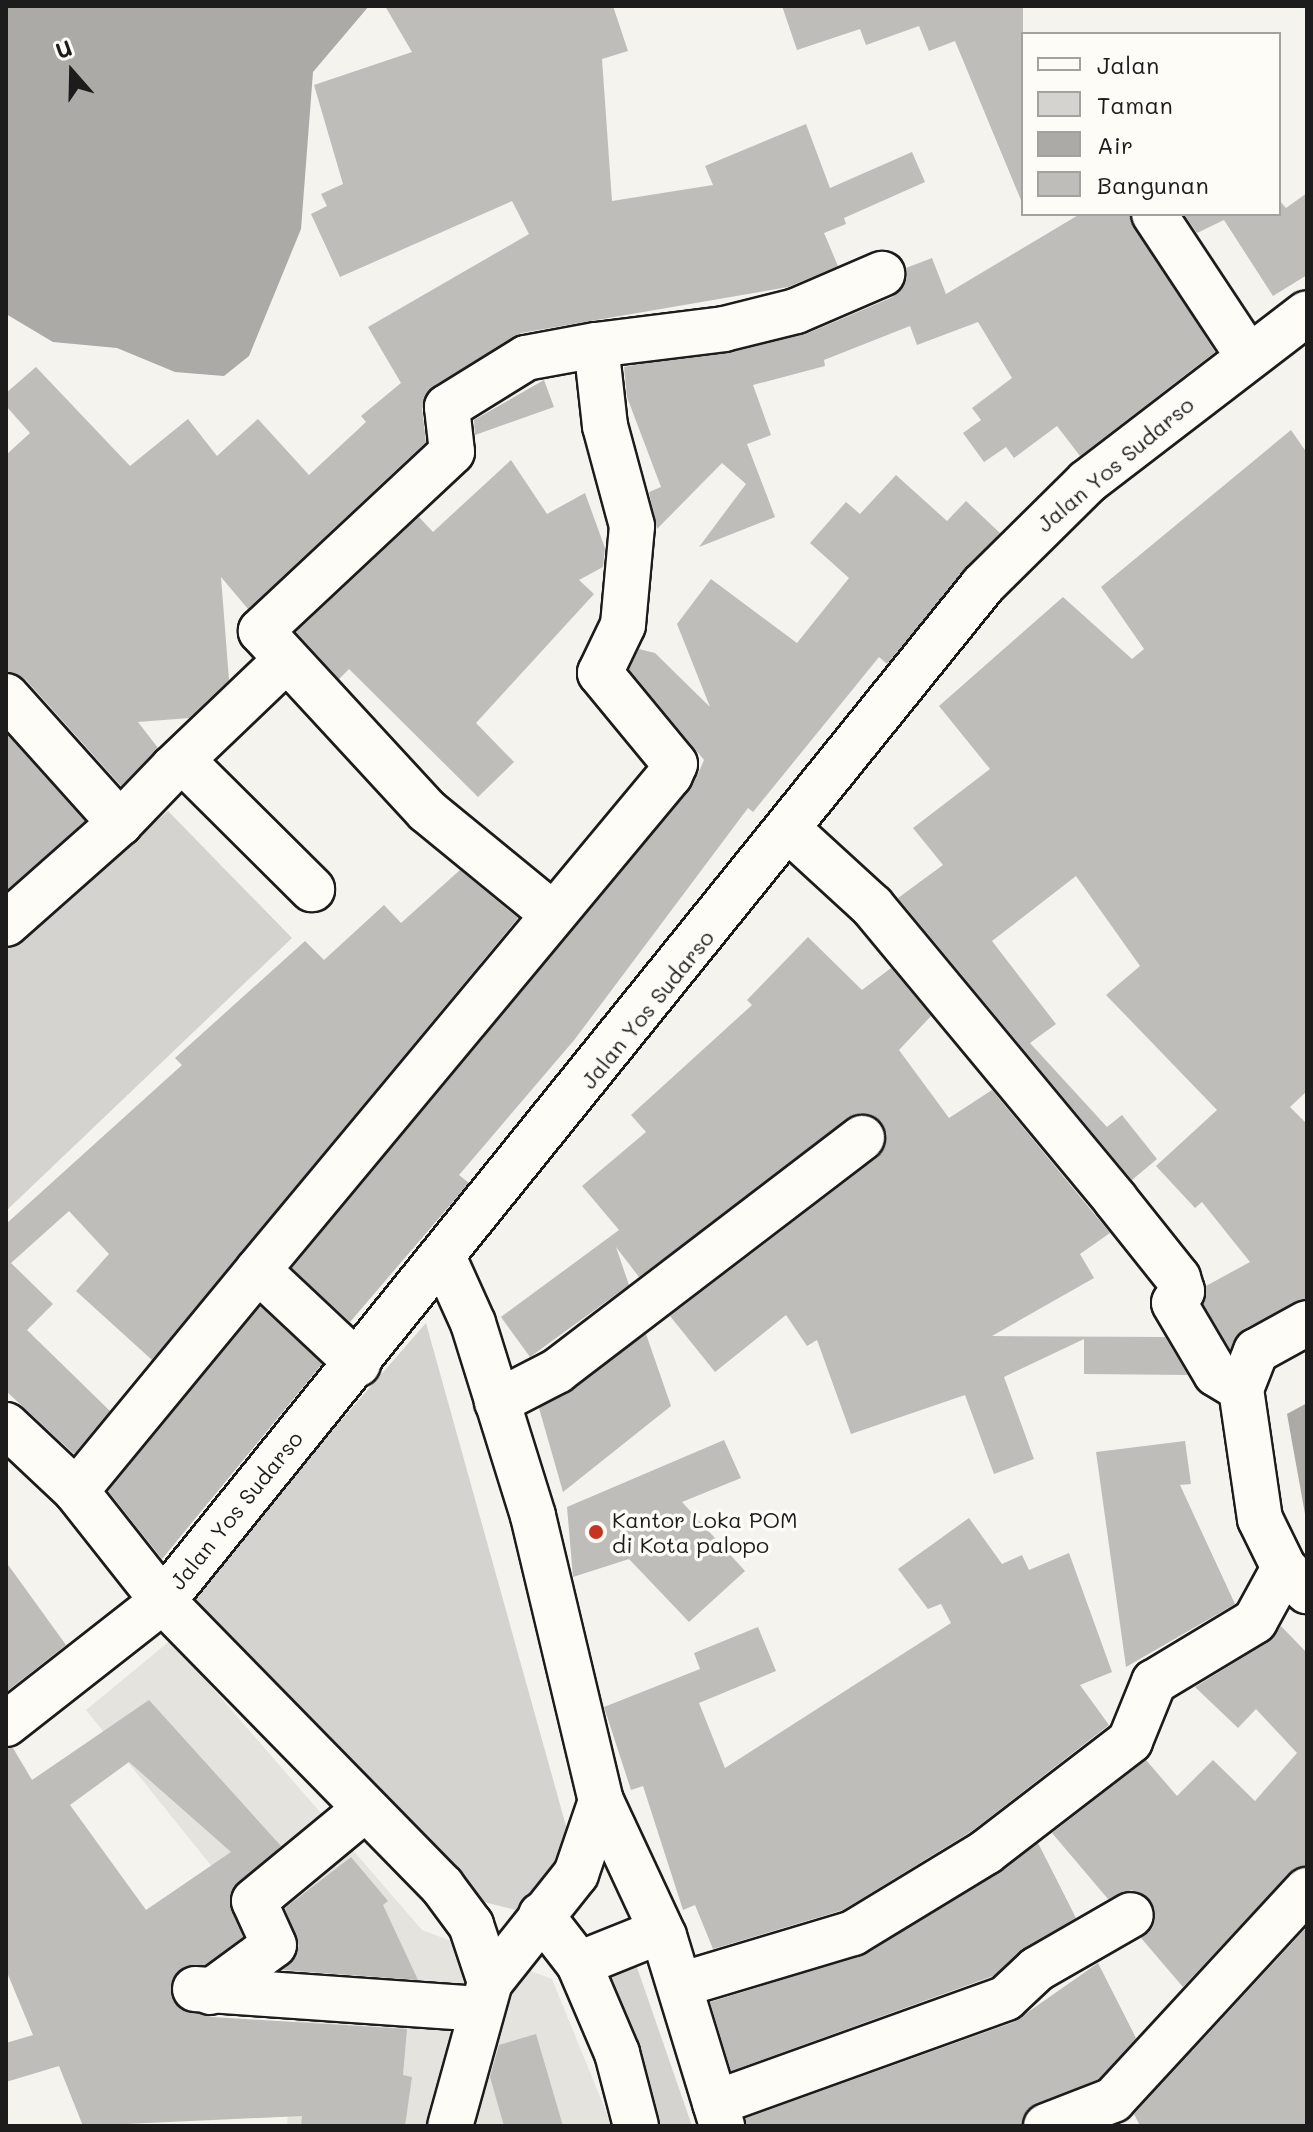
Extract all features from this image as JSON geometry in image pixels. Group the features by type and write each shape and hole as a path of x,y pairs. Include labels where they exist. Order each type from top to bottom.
{"street":[{"path":"1155,216 1248,356"},
{"path":"553,914 427,811 285,661 262,627 452,452 447,407 526,358 596,345 724,329 796,311 882,274"},
{"name":"Jalan Yos Sudarso","path":"6,1724 163,1601 445,1261 1025,540 1248,356 1307,313"},
{"path":"76,1491 675,764 600,673 623,625 632,526 605,426 596,345"},
{"path":"6,924 120,823 285,661"},
{"path":"6,696 120,823"},
{"path":"173,768 196,771 312,889"},
{"path":"789,830 872,906 1115,1199 1178,1278 1182,1291 1174,1303 1216,1374 1241,1389"},
{"path":"497,1402 557,1371 862,1138"},
{"path":"445,1261 497,1402 537,1531 601,1801 661,1931 718,2114 1006,1998 1037,1969 1131,1915"},
{"path":"258,1270 358,1364"},
{"path":"680,1985 853,1933 986,1852 1130,1741 1154,1682 1255,1621 1295,1580 1260,1519 1241,1389 1256,1351 1307,1323"},
{"path":"7,1422 76,1491 163,1601 460,1906 484,1995"},
{"path":"450,2126 484,1995 587,1855 601,1801"},
{"path":"364,1810 254,1901 274,1945 202,1991 484,1995"},
{"path":"1046,2126 1113,2100 1307,1890"},
{"path":"541,1915 579,1964 617,2053 636,2126"},
{"path":"579,1964 661,1931"}],"shaded area":[{"path":"171,1640 422,1930 552,1979 612,2126 287,2126 299,1975 86,1710"}],"green space":[{"path":"168,811 292,938 6,1211 6,950"},
{"path":"426,1323 571,1844 550,1904 520,1911 443,1892 187,1597"},
{"path":"573,1933 631,1950 692,2126 636,2126"}],"water":[{"path":"6,6 369,6 313,72 301,229 249,356 224,376 175,372 117,348 53,342 6,314"},
{"path":"1307,1403 1307,1525 1287,1414"}],"building":[{"path":"385,6 613,6 628,51 602,59 612,201 713,185 705,166 806,124 830,188 912,152 925,182 844,218 846,224 824,233 838,266 788,287 521,333 434,386 422,409 426,442 248,609 221,577 229,680 189,718 138,722 158,748 121,786 25,679 6,672 6,455 30,433 6,406 6,393 36,367 130,466 188,419 217,456 258,419 309,475 366,422 361,416 401,383 368,327 529,234 512,201 340,277 311,214 327,206 321,194 343,184 314,85 412,52"},
{"path":"782,6 1023,6 1021,200 955,41 929,51 919,26 866,45 860,29 797,50"},
{"path":"1307,193 1307,275 1273,296 1224,220 1197,233 1185,216 1281,216 1281,202 1286,208"},
{"path":"1077,216 1130,216 1215,352 1080,456 1057,426 1014,458 1006,447 984,462 963,433 981,420 972,408 1012,378 978,322 917,345 910,326 824,360 825,366 753,385 771,435 747,444 775,517 699,547 746,484 722,463 657,529 649,492 661,487 627,397 624,367 806,334 893,297 906,268 932,258 946,294"},
{"path":"544,380 554,407 475,435 474,420"},
{"path":"1291,430 1307,453 1307,1091 1290,1107 1307,1124 1307,1298 1244,1329 1230,1349 1203,1304 1206,1286 1250,1262 1202,1202 1195,1208 1156,1166 1217,1110 1106,995 1140,966 1076,876 992,941 1056,1024 1030,1043 1107,1127 1122,1115 1157,1159 1132,1180 898,898 943,865 913,828 990,769 939,706 1063,597 1132,659 1144,649 1101,587"},
{"path":"511,460 547,514 585,493 605,548 603,567 579,580 594,594 476,723 514,762 478,797 349,669 339,679 296,632 419,517 433,532"},
{"path":"896,475 947,521 966,501 1000,533 887,664 879,657 753,812 748,808 575,1039 459,1175 469,1183 350,1322 292,1268 698,774 704,760 629,669 639,649 655,653 710,707 677,624 711,579 797,643 849,578 810,543 846,502 860,514"},
{"path":"6,733 85,821 6,891"},
{"path":"460,870 518,918 152,1360 76,1291 109,1254 69,1211 11,1263 53,1304 27,1330 110,1411 74,1454 6,1391 6,1224 182,1065 175,1058 305,941 324,960 384,905 401,923"},
{"path":"808,937 862,990 891,968 931,1016 899,1050 949,1118 992,1090 1110,1233 1080,1254 1094,1278 992,1336 1165,1337 1188,1375 1084,1374 1084,1339 1004,1377 1034,1459 994,1474 965,1395 851,1434 817,1340 807,1346 786,1315 715,1372 670,1316 878,1157 887,1134 881,1122 860,1113 639,1277 616,1247 629,1285 530,1357 501,1317 619,1230 582,1186 646,1132 631,1115 752,1005 747,1000"},
{"path":"260,1306 322,1364 162,1559 108,1491"},
{"path":"646,1334 671,1406 563,1492 539,1408"},
{"path":"724,1440 741,1478 682,1502 745,1571 689,1622 629,1559 573,1577 567,1507"},
{"path":"1185,1441 1191,1484 1180,1485 1235,1604 1126,1667 1096,1452"},
{"path":"969,1518 1002,1564 1022,1555 1029,1570 1069,1553 1112,1672 1080,1685 1109,1725 972,1831 843,1910 713,1949 695,1905 683,1910 643,1786 631,1790 604,1707 700,1669 694,1653 758,1627 776,1671 699,1703 725,1768 951,1623 941,1604 928,1609 898,1569"},
{"path":"6,1562 66,1645 6,1692"},
{"path":"1281,1626 1307,1653 1307,1866 1289,1873 1183,1987 1141,1938 1153,1927 1152,1902 1132,1890 1108,1899 1052,1833 1146,1760 1177,1796 1213,1760 1255,1801 1297,1753 1256,1709 1238,1728 1195,1687 1268,1642"},
{"path":"149,1700 281,1846 230,1894 243,1937 205,1965 175,1974 173,2001 212,2017 407,2029 403,2075 412,2077 405,2126 301,2126 302,2116 83,2126 59,2066 6,2082 6,2043 33,2035 6,1970 6,1748 13,1748 32,1780","holes":["129,1762 231,1852 146,1910 70,1805"]},
{"path":"1038,1843 1076,1918 993,1976 731,2071 710,2002 866,1954"},
{"path":"351,1857 388,1901 383,1905 418,1980 282,1970 299,1946 285,1908"},
{"path":"1307,1927 1307,2126 1140,2126 1134,2114"},
{"path":"1098,1963 1136,2038 1099,2079 1027,2110 1022,2126 746,2126 746,2118 1014,2022"},
{"path":"536,2034 563,2126 504,2126 490,2077 499,2045"}],"place":[{"name":"Kantor Loka POM di Kota palopo","path":"596,1532"}]}
